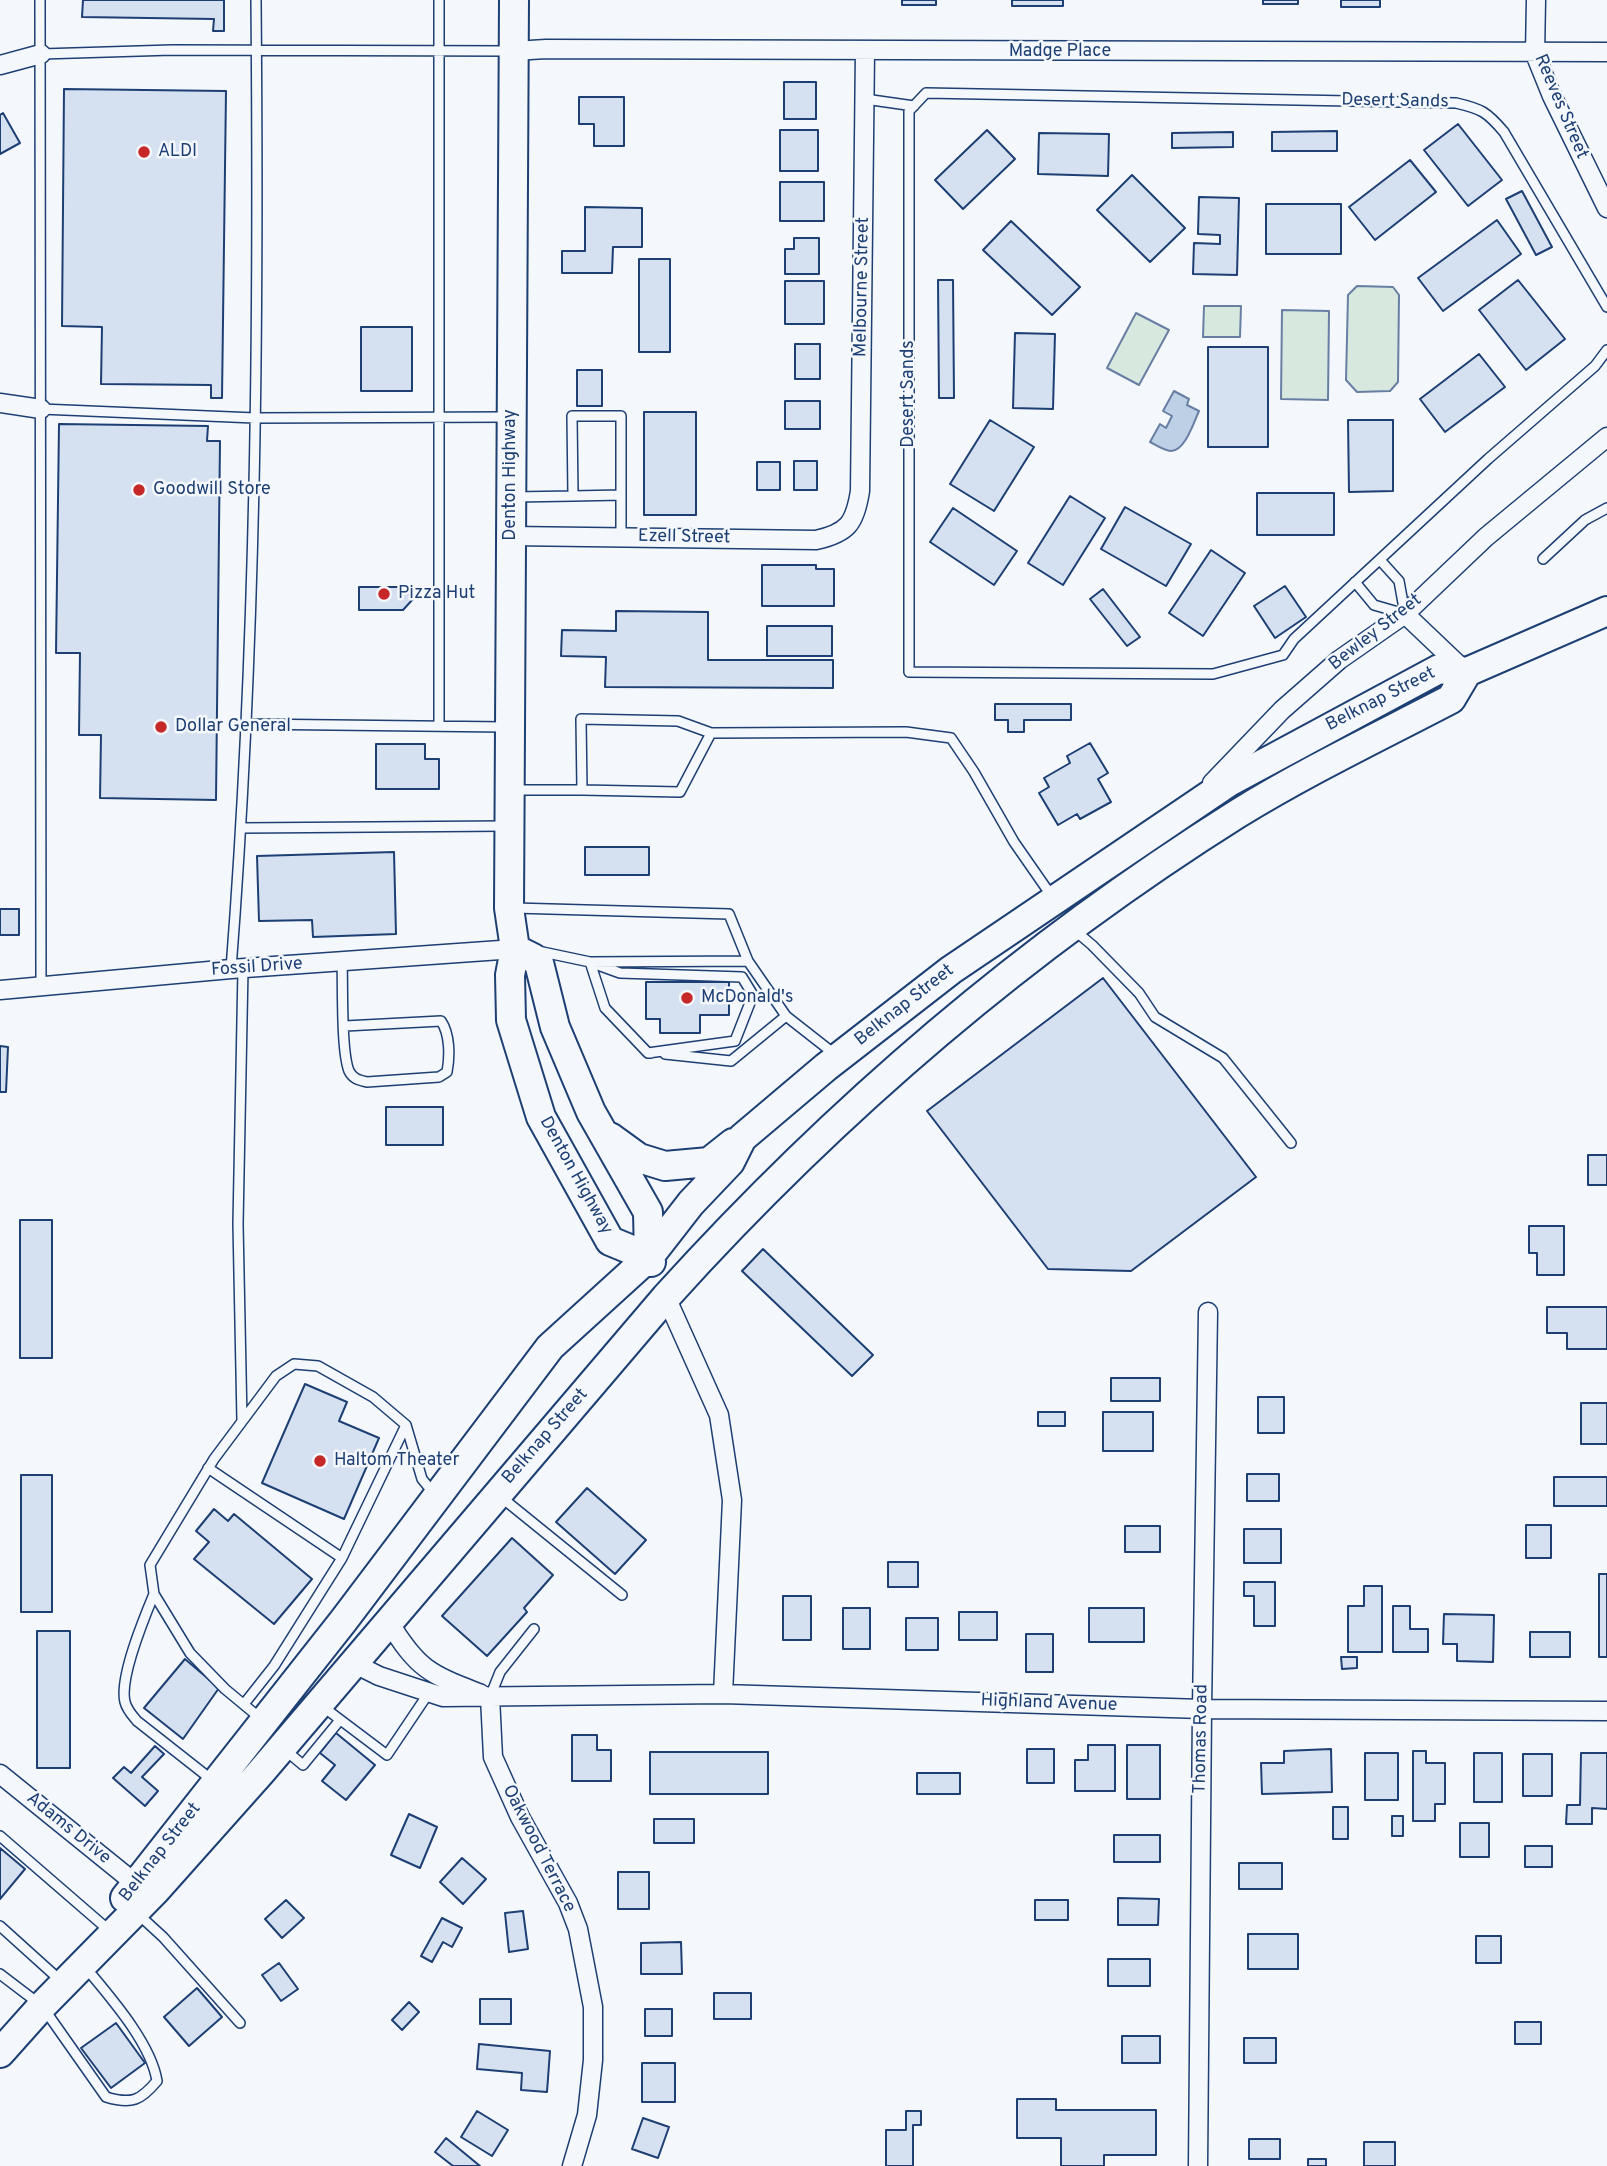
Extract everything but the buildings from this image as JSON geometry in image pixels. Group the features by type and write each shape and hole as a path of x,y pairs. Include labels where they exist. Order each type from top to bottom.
{"main road":[{"name":"Denton Highway","path":"514,0 509,908 515,949 510,975 511,1020 541,1116 610,1241 649,1257"},
{"path":"1466,672 1607,611"},
{"name":"Belknap Street","path":"0,2053 72,1973 135,1898 216,1783 254,1713 436,1497 550,1347 649,1257 691,1203 730,1162 741,1138 951,970 1228,782 1439,669 1466,672 1451,699 1239,813 1132,882 961,1012 853,1106 722,1236 666,1297 355,1664 330,1713 283,1747 135,1898 104,1926 72,1973"},
{"path":"515,949 539,963 555,1027 591,1112 648,1212 649,1257 666,1297"},
{"path":"601,1131 639,1158 665,1166 709,1162 741,1138"}],"street":[{"name":"Reeves Street","path":"1536,0 1535,54 1552,96 1607,208"},
{"name":"Madge Place","path":"514,51 1607,52"},
{"name":"Melbourne Street","path":"851,522 858,509 860,491 865,51"},
{"path":"0,65 41,54"},
{"path":"0,403 41,410"},
{"name":"Bewley Street","path":"1185,811 1282,710 1339,660 1405,614 1486,537 1607,437"},
{"name":"Ezell Street","path":"511,536 816,540 845,530 851,522"},
{"path":"1405,614 1466,672"},
{"name":"Fossil Drive","path":"0,990 237,969 515,949"},
{"path":"666,1297 719,1415 732,1500 723,1695"},
{"name":"Thomas Road","path":"1198,2166 1208,1312"},
{"path":"389,1622 411,1657 422,1667 446,1680 490,1697"},
{"path":"355,1664 443,1697 490,1697"},
{"name":"Highland Avenue","path":"490,1697 723,1695 1202,1709 1607,1711"},
{"name":"Oakwood Terrace","path":"490,1697 492,1757 520,1817 568,1903 578,1929 593,2007 593,2060 587,2115 572,2166"},
{"name":"Adams Drive","path":"0,1774 135,1898"}],"lane":[{"path":"40,0 41,986"},
{"path":"242,1421 237,969 255,418 256,0"},
{"path":"439,0 439,726"},
{"path":"41,54 256,50 514,51"},
{"name":"Desert Sands","path":"1607,307 1604,296 1504,132 1488,113 1480,108 1456,103 926,93 909,111 909,672 1213,674 1283,655 1294,639 1488,459 1595,366 1607,350"},
{"path":"865,99 914,106"},
{"path":"41,410 255,418 511,417"},
{"path":"573,496 572,416 621,416 621,537"},
{"path":"511,497 621,495"},
{"path":"1543,559 1585,520 1607,508"},
{"path":"1355,582 1374,605 1405,614 1399,581 1380,560"},
{"path":"582,790 581,719 678,720 710,733 906,732 951,738 1014,842 1054,900"},
{"path":"247,724 510,727"},
{"path":"510,790 680,792 710,733"},
{"path":"242,828 510,825"},
{"path":"509,908 729,914 748,961 786,1016 839,1058"},
{"path":"1072,928 1093,945 1139,993 1155,1017 1223,1058 1291,1143"},
{"path":"515,949 539,951 590,962 620,973 742,977 753,995 734,1041 648,1053"},
{"path":"342,961 346,1056 350,1072 356,1080 367,1082 439,1077 447,1072 449,1062 446,1029 441,1021 345,1026"},
{"path":"590,962 748,961"},
{"path":"590,962 605,1008 648,1053 731,1061 786,1016"},
{"path":"216,1783 137,1721 130,1713 125,1700 125,1684 153,1594 150,1565 208,1468 276,1376 294,1364 318,1366 373,1397 406,1425 422,1479 436,1497"},
{"path":"153,1594 190,1653 225,1689 254,1713 274,1666 342,1558 406,1425"},
{"path":"208,1468 342,1558"},
{"path":"497,1494 622,1595"},
{"path":"490,1697 500,1672 534,1629"},
{"path":"330,1713 387,1755 428,1693"},
{"path":"0,1836 104,1926"},
{"path":"135,1898 163,1937 240,2022"},
{"path":"0,1926 72,1973 117,2007 151,2059 157,2081 141,2098 132,2101 106,2096 43,2006 0,1974"}],"shaded area":[{"path":"1357,286 1393,287 1399,295 1398,382 1390,391 1357,392 1346,380 1348,295"},
{"path":"1204,306 1241,306 1240,337 1203,337"},
{"path":"1282,310 1329,311 1328,400 1281,399"},
{"path":"1136,313 1169,330 1139,385 1107,368"}],"water":[{"path":"1174,391 1189,399 1187,405 1199,411 1185,441 1171,451 1150,442 1160,424 1166,428 1172,416 1163,411"}],"place":[{"name":"ALDI","path":"144,152"},
{"name":"Goodwill Store","path":"139,490"},
{"name":"Pizza Hut","path":"384,594"},
{"name":"Dollar General","path":"161,727"},
{"name":"McDonald's","path":"687,998"},
{"name":"Haltom Theater","path":"320,1461"}]}
